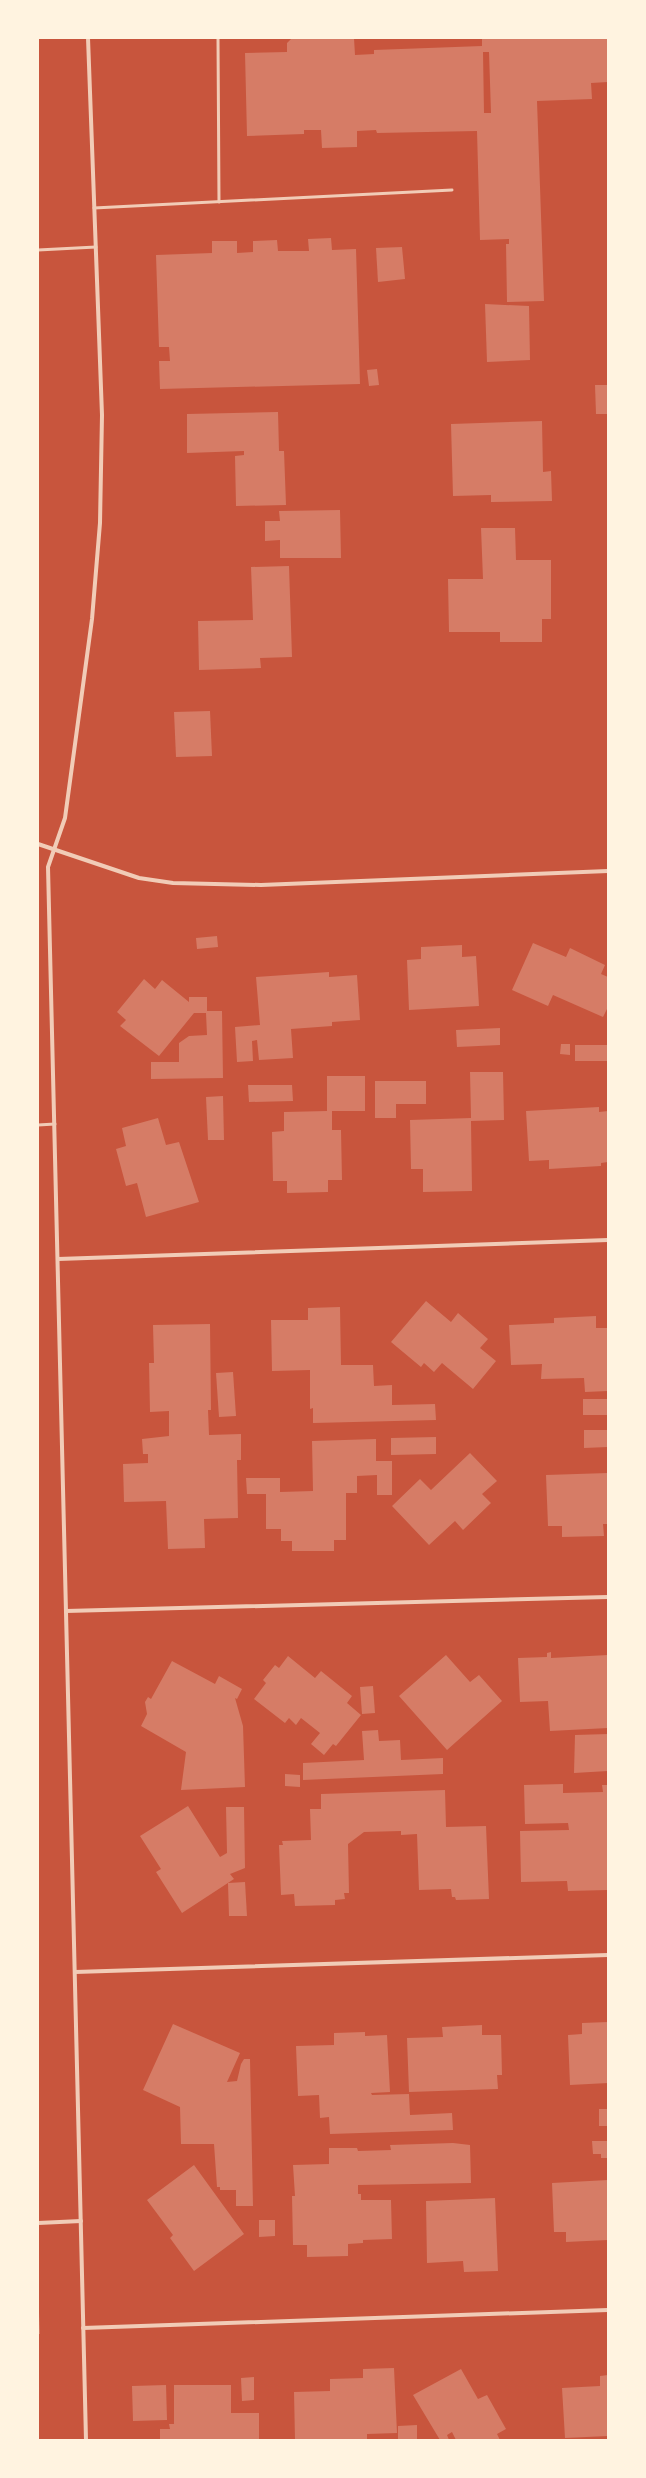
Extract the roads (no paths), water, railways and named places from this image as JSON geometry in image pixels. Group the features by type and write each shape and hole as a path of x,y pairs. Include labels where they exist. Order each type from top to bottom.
{"street":[{"path":"86,2440 48,867 66,810 92,619 100,523 102,415 88,38"},
{"path":"38,844 139,878 173,883 261,885 608,871"},
{"path":"58,1259 608,1240"},
{"path":"66,1611 608,1597"},
{"path":"75,1972 608,1955"},
{"path":"38,2223 81,2222"},
{"path":"83,2328 608,2310"}],"lane":[{"path":"218,38 219,202"},
{"path":"94,208 452,190"},
{"path":"38,250 96,247"},
{"path":"38,1125 54,1124"}]}
